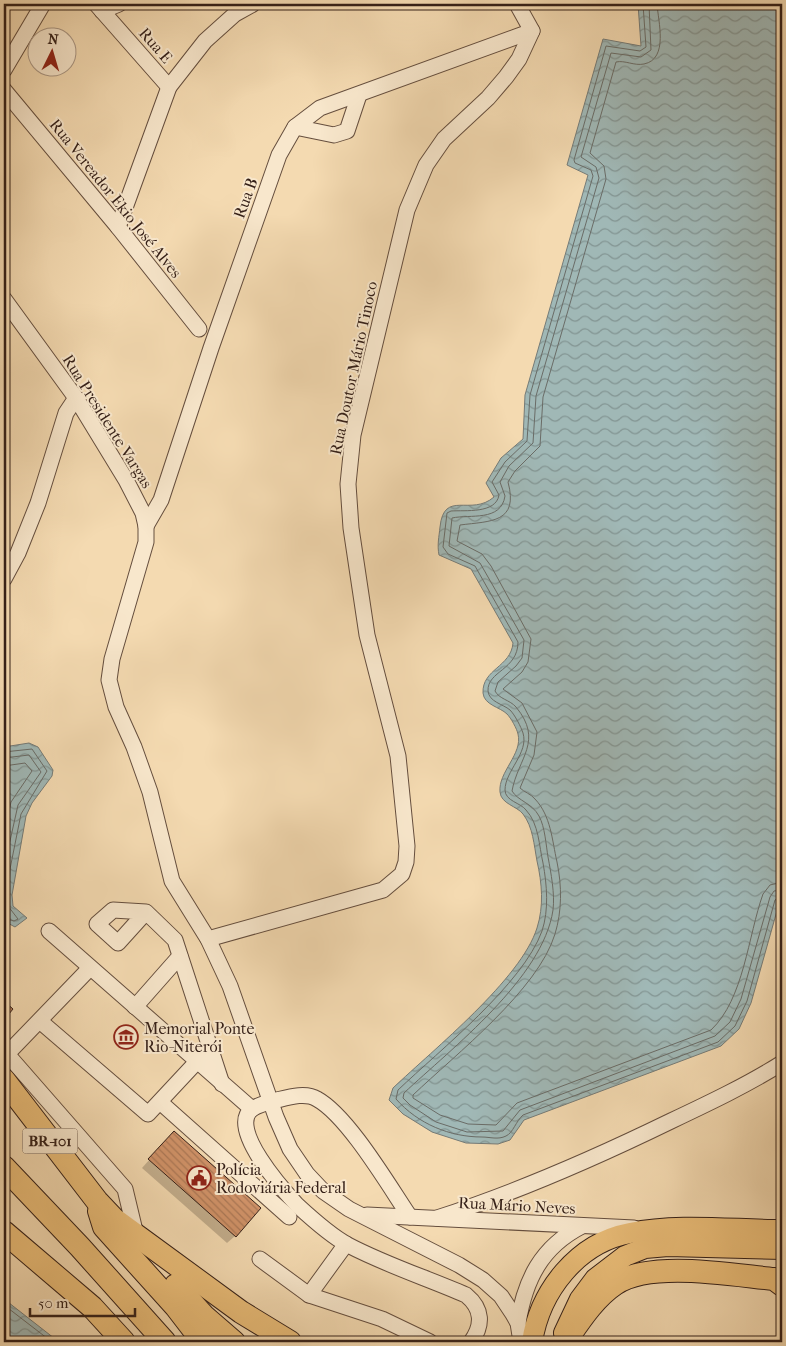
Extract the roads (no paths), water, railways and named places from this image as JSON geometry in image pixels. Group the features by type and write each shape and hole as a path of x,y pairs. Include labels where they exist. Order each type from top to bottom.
{"highway":[{"name":"BR-101","path":"4,1080 97,1201 114,1219 241,1312 290,1342"},
{"name":"BR-101","path":"4,1167 80,1247 165,1342"},
{"path":"97,1201 104,1227 176,1307 203,1342"},
{"path":"114,1219 204,1316 234,1342"},
{"path":"4,1232 92,1307 124,1342"},
{"path":"565,1342 594,1303 615,1284 640,1273 701,1272 779,1281"}],"main road":[{"path":"532,1342 541,1308 553,1285 589,1250 605,1241 629,1233 669,1229 782,1230"},
{"path":"561,1342 580,1298 595,1279 625,1256 645,1248 668,1246 782,1249"}],"street":[{"path":"4,70 43,4"},
{"path":"99,7 119,4"},
{"path":"118,226 169,87 205,41 235,14 253,4"},
{"path":"517,4 532,30"},
{"name":"Rua E","path":"99,7 169,87"},
{"name":"Rua B","path":"146,526 161,500 211,348 279,155 295,127 320,108 532,30"},
{"name":"Rua Doutor Mário Tinoco","path":"208,939 383,890 402,874 406,862 406,830 398,756 367,635 351,528 348,484 353,435 404,219 426,165 444,139 488,98 506,77 519,59 532,30"},
{"name":"Rua Vereador Ekio José Alves","path":"4,90 118,226 199,329"},
{"path":"295,127 334,135 347,131 359,95"},
{"name":"Rua Presidente Vargas","path":"4,299 76,398 126,480 143,513 146,526 143,553 118,636 109,680 116,707 134,747 150,792 172,880 208,939"},
{"path":"4,579 27,532 66,413 76,398"},
{"path":"146,912 175,940 222,1084"},
{"path":"49,931 252,1109"},
{"name":"Rua Mário Neves","path":"208,939 230,986 270,1102 290,1149 307,1174 324,1191 349,1209 483,1280 501,1296 518,1323 521,1342"},
{"path":"135,1007 180,956"},
{"path":"90,968 41,1022 6,1054 125,1189 136,1235"},
{"path":"41,1022 148,1114 210,1047"},
{"path":"437,1218 484,1203 584,1163 722,1096 782,1063"},
{"path":"410,1217 349,1129 329,1106 315,1097 301,1095 270,1102 252,1109 247,1120 247,1128 256,1153 298,1206 346,1244 466,1295 475,1302 479,1312 477,1332 471,1342"},
{"path":"160,1102 289,1216"},
{"name":"Rua Mário Neves","path":"363,1215 669,1229"},
{"path":"518,1323 522,1299 529,1278 538,1265 562,1239 582,1226"},
{"path":"309,1295 346,1244"},
{"path":"260,1258 309,1295 382,1319 430,1342"}],"water":[{"path":"638,4 782,4 782,893 751,1003 739,1029 721,1046 524,1120 510,1140 498,1144 466,1143 432,1132 403,1114 389,1100 393,1088 452,1034 514,969 528,948 537,928 542,894 533,836 529,825 523,814 506,802 500,792 503,777 517,749 519,741 517,732 507,714 489,703 483,693 487,678 507,658 513,643 471,569 439,555 440,527 447,509 460,505 476,505 494,497 486,483 501,458 523,439 525,395 588,175 567,165 603,39 641,46"},
{"path":"29,743 38,747 53,770 52,776 32,803 26,816 12,895 13,906 27,918 15,927 4,921 4,747"},
{"path":"4,1299 59,1342 4,1342"}],"place":[{"name":"Memorial Ponte Rio-Niterói","path":"126,1037"},
{"name":"Polícia Rodoviária Federal","path":"199,1178"}]}
